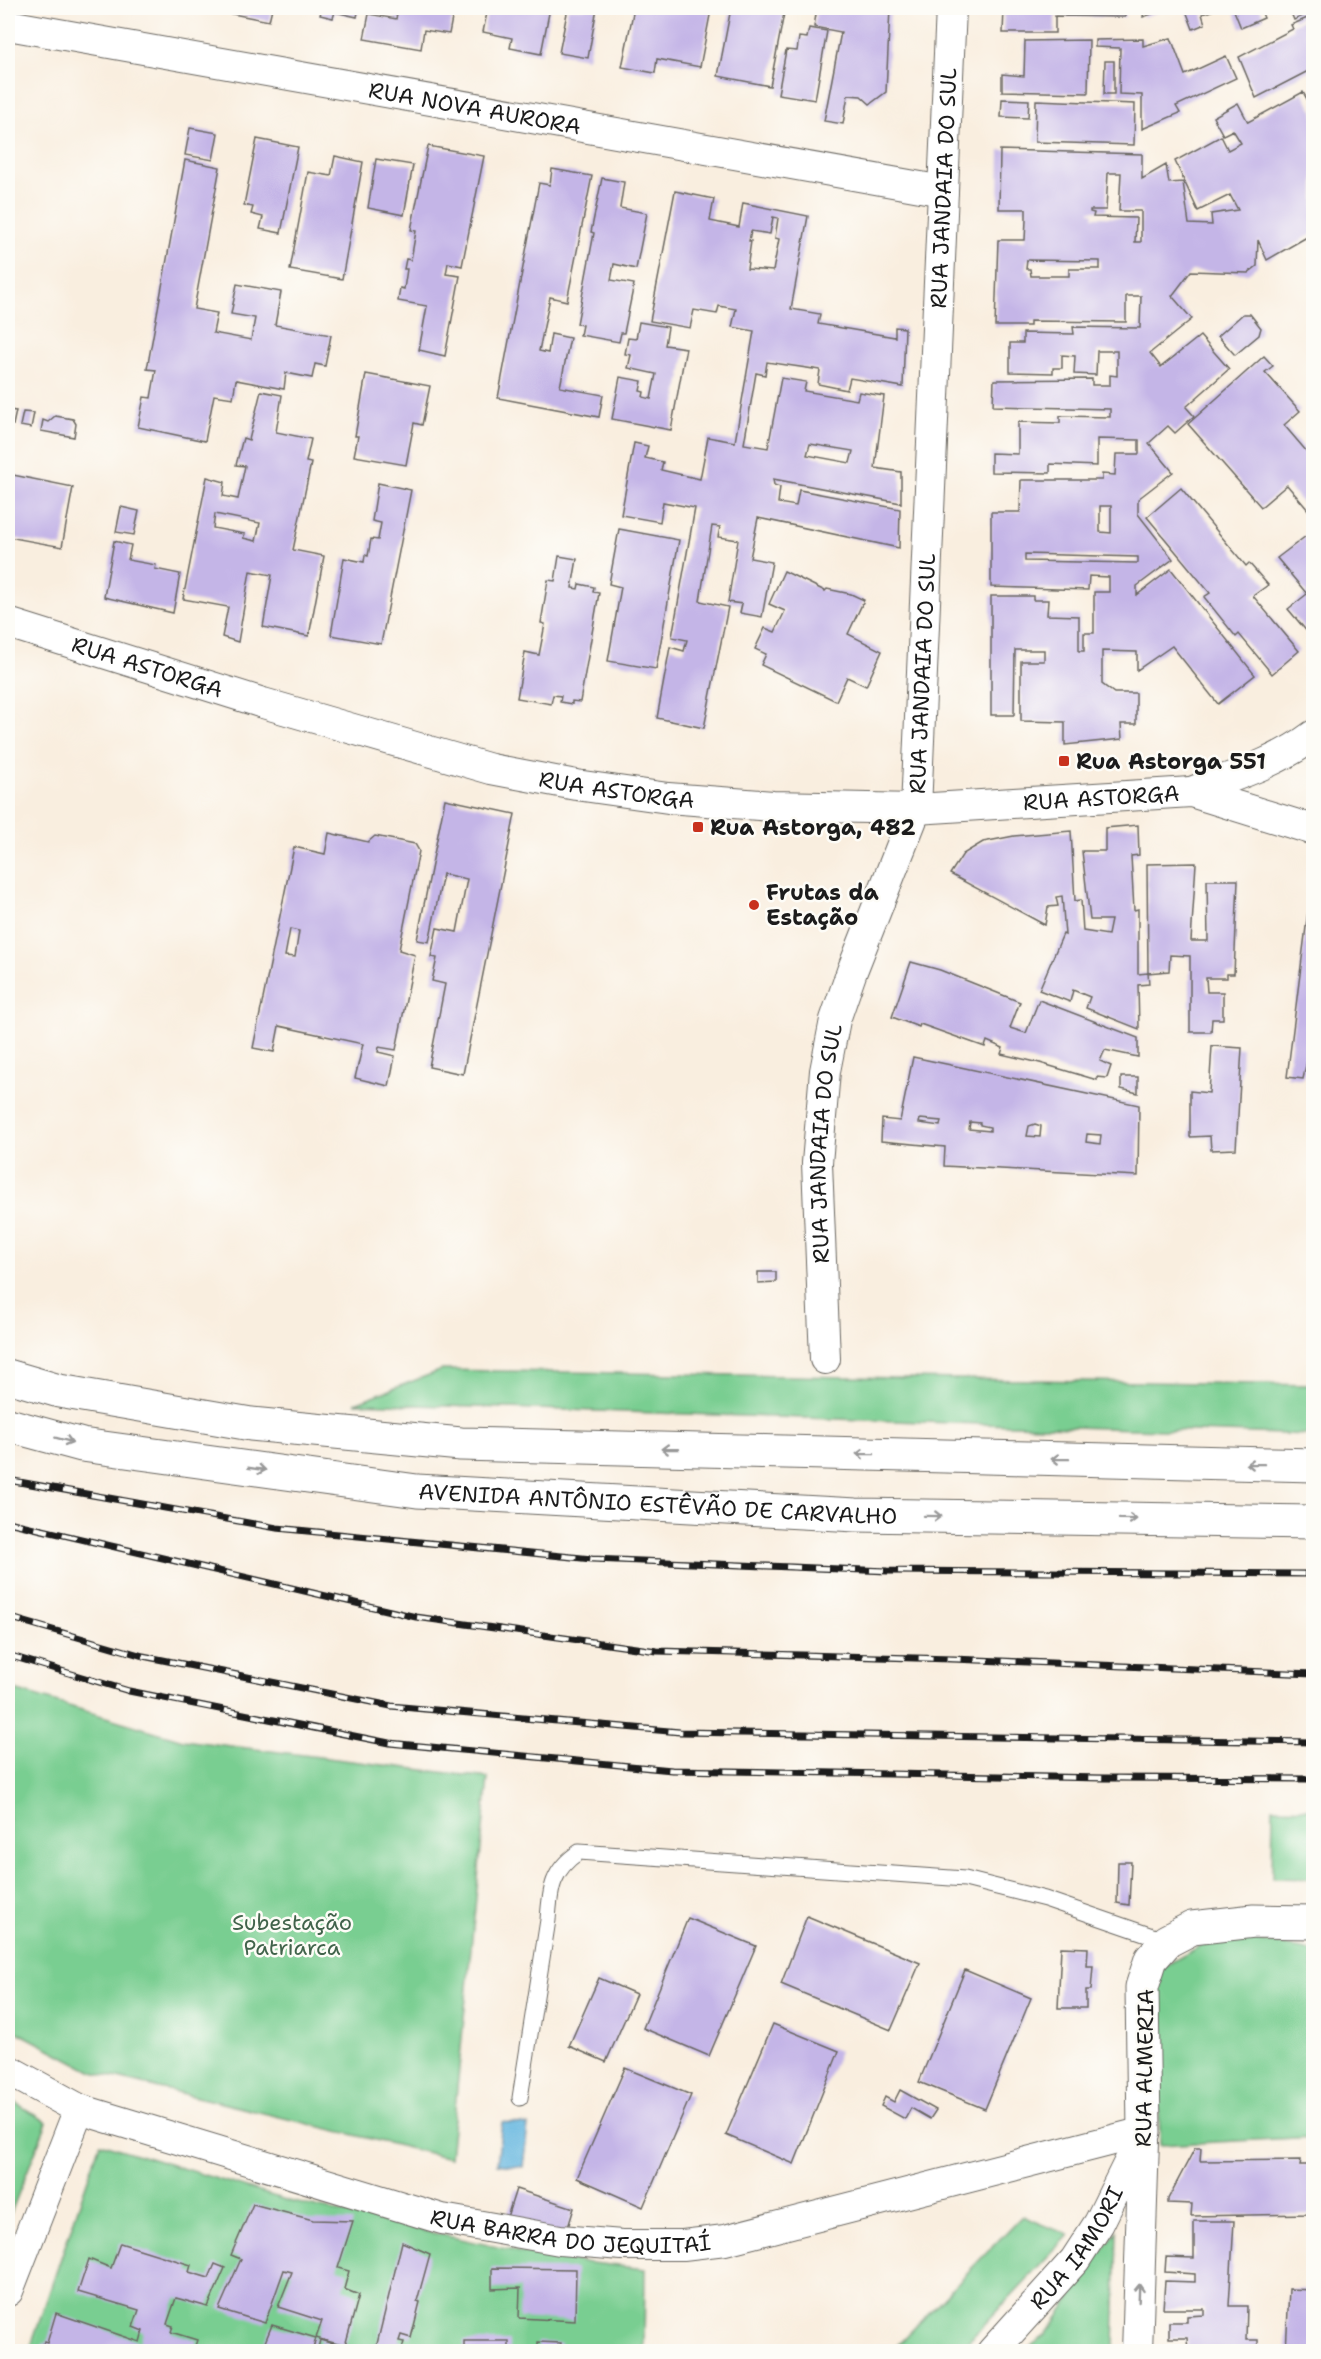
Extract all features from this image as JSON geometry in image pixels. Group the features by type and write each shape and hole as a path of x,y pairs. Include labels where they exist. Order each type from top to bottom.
{"main road":[{"path":"8,1376 59,1390 251,1424 461,1444 1314,1465"},
{"name":"AVENIDA ANTÔNIO ESTÊVÃO DE CARVALHO","path":"8,1425 82,1445 417,1491 856,1515 1314,1522"},
{"name":"RUA ALMERIA","path":"1144,2132 1142,1987 1151,1959 1167,1941 1191,1928 1254,1921 1314,1922"}],"street":[{"name":"RUA JANDAIA DO SUL","path":"825,1359 817,1163 825,1071 835,1020 916,809 951,8"},
{"name":"RUA NOVA AURORA","path":"8,25 943,191"},
{"name":"RUA ASTORGA","path":"8,623 263,703 491,769 576,785 668,798 773,806 916,809 1191,792 1314,830"},
{"path":"1191,792 1254,769 1298,747 1314,735"},
{"name":"RUA BARRA DO JEQUITAÍ","path":"8,2070 79,2109 442,2219 560,2240 622,2245 683,2246 725,2240 1144,2132"},
{"path":"8,2291 79,2109"},
{"name":"RUA IAMORI","path":"992,2352 1075,2260 1099,2223 1144,2132"},
{"name":"RUA ALMERIA","path":"1137,2352 1144,2132"}],"lane":[{"path":"520,2098 548,1920 550,1894 557,1873 566,1860 579,1852 965,1879 1045,1899 1167,1941"}],"green space":[{"path":"442,1370 1313,1385 1313,1435 355,1403"},
{"name":"Subestação Patriarca","path":"8,1688 183,1740 488,1778 450,2158 93,2072 8,2027"},
{"path":"1273,1808 1313,1809 1313,1879 1272,1878"},
{"path":"1221,1934 1313,1951 1313,2137 1160,2145 1156,1971"},
{"path":"8,2098 47,2122 8,2220"},
{"path":"100,2143 289,2201 547,2258 645,2269 644,2351 29,2352"},
{"path":"1022,2216 1069,2235 959,2351 892,2351"},
{"path":"1117,2230 1114,2351 1024,2351 1046,2335"}],"water":[{"path":"502,2122 528,2125 523,2167 497,2164"}],"building":[{"path":"201,8 272,8 269,21"},
{"path":"322,8 359,8 357,17 335,12 333,18 320,15"},
{"path":"398,8 454,8 449,34 424,30 421,49 364,39 369,14 396,19"},
{"path":"488,8 550,8 541,54 510,48 512,38 483,32"},
{"path":"568,8 597,8 588,58 559,53"},
{"path":"634,8 711,10 700,67 657,59 655,73 622,67"},
{"path":"731,8 785,8 770,86 718,76"},
{"path":"817,8 890,8 886,92 870,104 861,96 848,95 843,124 824,121 841,32 814,27"},
{"path":"1014,8 1125,8 1125,17 1055,16 1055,33 1003,33 1004,9 1014,10"},
{"path":"1144,8 1170,8 1143,17"},
{"path":"1185,8 1220,8 1202,14 1205,24 1193,29"},
{"path":"1233,8 1260,8 1264,18 1241,28"},
{"path":"1289,8 1314,8 1314,11 1294,20"},
{"path":"1312,16 1314,20 1314,68 1256,98 1239,57 1293,29 1291,25"},
{"path":"809,28 827,31 815,100 778,94 786,50 797,51 799,37 807,38"},
{"path":"1171,38 1185,75 1226,56 1236,78 1176,106 1180,113 1142,129 1142,95 1119,94 1120,48 1095,47 1095,40 1143,39 1143,46"},
{"path":"1089,40 1088,93 1002,91 1002,74 1024,76 1025,41"},
{"path":"1105,61 1114,61 1114,94 1104,94"},
{"path":"1303,92 1314,112 1314,233 1267,260 1258,240 1257,266 1248,273 1191,271 1172,296 1192,319 1150,353 1161,367 1200,336 1229,369 1186,407 1194,416 1175,433 1168,426 1149,443 1173,472 1138,499 1138,514 1173,559 1137,586 1137,595 1171,569 1255,675 1218,704 1172,646 1137,670 1137,652 1102,651 1102,684 1114,693 1136,693 1136,724 1121,724 1122,739 1065,745 1065,722 1021,721 1021,661 1044,661 1044,650 1015,650 1014,715 991,715 991,596 1033,596 1033,600 1048,600 1047,615 1079,616 1079,651 1084,651 1084,633 1094,633 1094,592 1109,592 1109,577 1089,576 1088,590 991,587 991,512 1020,512 1021,480 1102,480 1102,474 1115,475 1116,454 1139,454 1139,440 1097,439 1097,466 1050,464 1050,473 991,472 991,453 1018,454 1018,422 1060,423 1060,416 1110,417 1110,409 993,406 994,380 1092,379 1092,385 1110,385 1110,375 1117,376 1117,351 1097,351 1096,375 1074,374 1075,356 1062,355 1062,368 1053,368 1053,373 1010,372 1010,343 1023,343 1023,333 1074,334 1073,327 1140,328 1141,296 1126,296 1126,322 1030,321 1030,326 995,326 998,240 1025,240 1026,220 1026,209 999,209 1000,150 1142,154 1142,179 1166,165 1169,183 1183,182 1189,224 1212,225 1211,214 1238,210 1230,195 1198,211 1175,161 1221,136 1228,150 1241,143 1233,130 1223,135 1213,117 1238,103 1248,122","holes":["1108,173 1121,173 1119,211 1141,211 1141,242 1135,242 1136,218 1093,217 1094,213 1090,212 1090,210 1106,210","1027,260 1100,261 1100,269 1069,269 1069,276 1031,276 1030,269 1026,269","1100,506 1111,506 1111,533 1100,532","1025,554 1138,557 1138,563 1025,561"]},
{"path":"1002,99 1029,100 1028,118 1001,117"},
{"path":"1036,100 1135,104 1134,145 1035,142"},
{"path":"190,128 218,133 213,160 185,155"},
{"path":"257,139 298,147 281,233 260,229 263,217 251,214 253,207 244,205"},
{"path":"428,146 484,156 462,266 448,263 446,274 460,276 445,356 419,350 427,306 398,301 400,288 404,289 406,259 411,260 416,231 411,230"},
{"path":"335,156 363,162 342,279 290,270 308,172 331,176"},
{"path":"376,159 413,165 404,215 368,208"},
{"path":"185,160 220,167 194,309 217,313 213,333 251,340 255,318 231,314 237,284 281,292 275,325 331,335 325,366 315,364 312,378 286,373 284,389 236,380 233,398 214,395 205,441 138,427 144,397 151,398 156,370 147,369"},
{"path":"552,169 592,176 567,301 550,297 539,351 548,353 551,334 570,338 560,387 603,395 599,417 498,398 539,183 550,185"},
{"path":"602,178 624,182 620,208 647,213 636,269 614,264 611,280 634,284 624,333 621,333 619,342 580,335 582,325 577,324"},
{"path":"675,191 714,199 710,221 739,227 743,203 808,216 791,309 820,314 818,324 895,337 895,327 905,328 903,387 850,378 847,390 818,384 820,370 767,362 765,375 756,373 744,444 768,448 781,378 806,382 804,391 857,400 859,392 884,396 875,468 901,472 901,503 773,479 774,485 780,487 778,503 796,506 799,490 900,509 899,548 758,518 750,558 772,562 762,617 740,613 742,604 728,602 738,540 718,537 720,527 712,526 700,601 728,607 704,728 657,718 670,647 684,651 687,640 672,637 695,508 663,502 660,522 621,515 634,443 648,446 645,458 663,462 661,470 700,479 708,437 735,442 754,331 732,327 736,309 719,306 717,314 694,310 690,328 650,321","holes":["773,217 778,218 775,238 779,239 773,271 747,269 751,231 770,234","810,444 853,451 850,463 807,455"]},
{"path":"1243,314 1250,314 1261,328 1259,335 1235,355 1218,336"},
{"path":"639,322 668,327 665,345 686,348 671,430 612,419 620,377 642,381 640,391 644,392 643,397 651,399 656,374 628,368 631,355 625,354 628,338 636,339"},
{"path":"1264,356 1273,366 1265,372 1300,411 1284,425 1314,460 1314,517 1287,485 1261,507 1188,424"},
{"path":"366,374 430,386 422,425 414,423 406,465 354,456 358,436 355,436"},
{"path":"261,391 282,395 276,432 311,439 306,462 311,463 293,550 324,556 309,636 263,627 272,575 250,571 238,642 222,637 228,607 183,599 207,477 225,482 223,496 238,499 245,466 236,465 243,438 249,440","holes":["215,514 260,523 256,541 243,538 245,534 213,528"]},
{"path":"8,410 16,411 13,425 8,424"},
{"path":"23,412 34,413 31,428 20,426"},
{"path":"55,416 73,419 76,424 74,437 41,431 43,420 48,422"},
{"path":"8,474 73,487 62,547 8,537"},
{"path":"378,483 411,490 381,644 331,635 344,558 364,562 365,555 368,556 371,539 378,540 381,523 372,521"},
{"path":"1181,488 1246,566 1249,563 1268,585 1253,596 1299,651 1272,674 1239,634 1236,637 1204,597 1210,593 1147,517"},
{"path":"121,507 139,511 134,535 116,532"},
{"path":"619,529 679,540 656,669 608,661 621,587 609,584"},
{"path":"1314,530 1314,640 1288,609 1307,594 1277,558"},
{"path":"114,541 131,545 128,560 156,565 155,569 180,574 173,613 104,597"},
{"path":"559,556 577,559 572,588 578,589 579,584 594,587 593,592 599,593 580,702 572,701 572,704 560,702 561,696 553,695 551,704 517,698 525,652 539,655 545,624 541,623 548,580 555,581"},
{"path":"784,571 825,591 827,589 851,594 864,600 848,634 882,651 866,686 847,677 836,701 761,665 766,654 755,649 765,628 775,632 785,611 769,604"},
{"path":"445,799 515,814 463,1074 429,1067 445,984 432,981 437,958 431,957 437,928 457,932 467,879 443,874 429,942 417,940"},
{"path":"1138,825 1139,855 1131,856 1134,910 1138,909 1138,974 1148,973 1149,984 1138,985 1139,1029 1086,1008 1090,997 1073,990 1070,1002 1039,990 1063,934 1065,935 1062,896 1056,897 1058,906 1048,907 1045,925 950,874 963,854 983,842 1014,836 1071,831 1075,901 1081,900 1083,931 1108,935 1111,920 1090,920 1082,851 1105,851 1105,828"},
{"path":"329,833 368,842 375,836 415,844 419,851 399,950 415,955 396,1050 379,1047 378,1052 395,1056 389,1086 355,1078 363,1044 279,1026 274,1052 253,1048 294,847 325,854","holes":["290,929 299,931 295,957 285,956"]},
{"path":"1196,863 1191,941 1208,941 1207,880 1238,880 1234,974 1227,974 1227,978 1206,978 1207,992 1223,992 1223,1019 1212,1019 1211,1032 1190,1032 1190,956 1170,955 1169,971 1148,973 1147,864"},
{"path":"1308,911 1314,911 1314,1029 1303,1079 1287,1077"},
{"path":"911,962 940,970 1020,1002 1010,1028 1026,1033 1039,1000 1138,1038 1138,1057 1105,1050 1100,1061 1111,1066 1107,1078 1097,1077 1097,1080 1001,1054 1003,1048 987,1041 985,1047 920,1024 919,1027 892,1017"},
{"path":"1212,1046 1242,1048 1236,1149 1211,1150 1210,1136 1190,1137 1190,1091 1209,1093"},
{"path":"913,1057 1139,1105 1138,1176 944,1166 945,1147 881,1141 882,1119 900,1121","holes":["920,1119 941,1121 940,1126 919,1123","970,1122 990,1127 990,1131 969,1129","1035,1124 1041,1126 1040,1137 1027,1136 1029,1126","1087,1134 1101,1135 1100,1144 1086,1142"]},
{"path":"1121,1077 1138,1077 1138,1093 1121,1089"},
{"path":"758,1272 776,1272 776,1282 758,1283"},
{"path":"1118,1862 1131,1862 1129,1905 1117,1903"},
{"path":"807,1916 920,1963 891,2030 781,1984"},
{"path":"688,1918 756,1946 709,2056 643,2028"},
{"path":"1061,1947 1088,1948 1087,1966 1093,1966 1091,1990 1086,1990 1086,2008 1058,2008"},
{"path":"965,1970 1031,1998 985,2109 919,2082"},
{"path":"599,1978 636,1994 606,2062 569,2046"},
{"path":"773,2024 839,2051 794,2164 726,2135"},
{"path":"625,2068 691,2095 643,2207 577,2178"},
{"path":"900,2090 936,2110 930,2119 911,2108 905,2119 881,2106 885,2097 894,2102"},
{"path":"1195,2148 1201,2148 1200,2161 1301,2160 1300,2165 1314,2165 1314,2214 1191,2216 1192,2204 1168,2203 1168,2199"},
{"path":"516,2189 574,2208 565,2237 507,2217"},
{"path":"253,2204 313,2220 353,2221 338,2268 349,2271 344,2289 359,2295 345,2346 316,2338 322,2321 278,2307 292,2272 284,2270 265,2323 219,2309 241,2259 231,2255"},
{"path":"1194,2221 1234,2221 1229,2306 1247,2306 1246,2340 1258,2340 1258,2352 1188,2352 1187,2338 1169,2338 1169,2322 1187,2322 1187,2316 1204,2315 1204,2309 1163,2309 1165,2281 1195,2282 1195,2274 1165,2272 1166,2257 1194,2258"},
{"path":"402,2242 430,2254 417,2301 420,2302 411,2338 401,2335 399,2341 404,2342 401,2352 375,2352"},
{"path":"120,2243 191,2265 189,2272 209,2278 215,2264 225,2268 208,2307 176,2298 167,2324 173,2326 171,2332 197,2340 193,2352 46,2352 47,2349 41,2347 44,2342 47,2343 56,2313 140,2342 143,2331 133,2327 139,2310 78,2292 89,2259 111,2268"},
{"path":"492,2268 576,2269 575,2321 519,2318 520,2288 492,2289"},
{"path":"1289,2289 1314,2290 1313,2352 1286,2352"},
{"path":"272,2325 316,2338 312,2352 261,2352"},
{"path":"320,2340 357,2351 357,2352 317,2352"},
{"path":"464,2341 509,2341 509,2352 464,2352"},
{"path":"538,2342 561,2343 560,2352 538,2352"}],"railway":[{"path":"8,1480 277,1528 592,1559 888,1571 1314,1574"},
{"path":"8,1522 416,1617 657,1651 953,1659 1314,1674"},
{"path":"8,1617 143,1656 391,1706 680,1732 1314,1742"},
{"path":"8,1655 129,1691 389,1743 672,1770 1104,1778 1314,1779"}],"place":[{"name":"Rua Astorga 551","path":"1064,761"},
{"name":"Rua Astorga, 482","path":"698,827"},
{"name":"Frutas da Estação","path":"754,905"}]}
